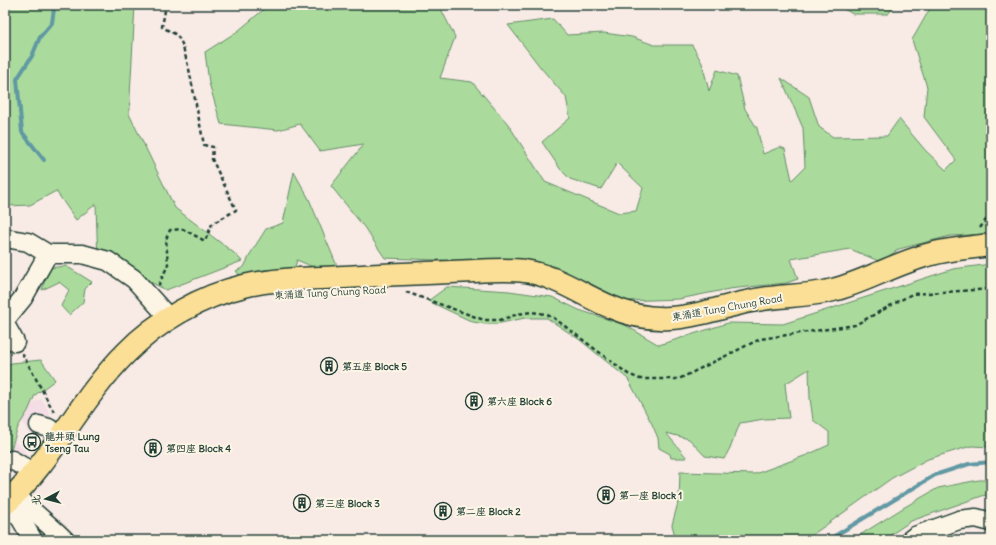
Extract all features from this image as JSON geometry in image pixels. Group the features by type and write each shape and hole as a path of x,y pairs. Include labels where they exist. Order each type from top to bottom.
{"main road":[{"name":"東涌道 Tung Chung Road","path":"9,500 34,473 82,405 122,357 139,341 169,318 213,296 244,286 272,281 418,273 506,270 524,271 552,278 611,307 633,314 655,318 671,318 754,300 834,290 864,280 929,254 991,245"}],"street":[{"path":"5,238 28,242 48,254 82,254 108,261 134,279 169,318"},
{"path":"5,320 23,298 48,254"},
{"path":"5,324 15,342"},
{"path":"40,425 50,428 59,438"},
{"path":"12,460 34,473"},
{"path":"9,500 33,540"},
{"path":"9,500 29,508 49,524 65,540"},
{"path":"910,540 915,536 959,520 976,518 991,522"}],"path":[{"path":"161,290 159,284 168,265 166,238 170,230 183,229 205,241 212,224 236,210 212,159 213,147 204,145 189,69 182,44 177,35 162,27 166,5"},
{"path":"402,290 484,320 500,320 525,313 545,314 554,318 628,374 640,379 670,380 679,379 760,340 855,325 912,294 991,289"},
{"path":"15,342 55,414"}],"shaded area":[{"path":"42,399 53,420 33,438 16,410"},
{"path":"6,434 25,451 12,475 5,467"}],"green space":[{"path":"5,5 135,5 129,114 175,208 234,253 242,261 166,290 135,274 98,263 96,204 76,220 56,191 30,205 8,206 5,204"},
{"path":"269,5 439,5 455,37 440,78 472,82 508,124 545,182 619,213 636,211 643,188 617,163 601,189 570,179 561,170 542,142 570,118 566,97 541,68 508,25 553,19 567,35 604,33 632,37 654,45 692,45 702,63 709,91 717,70 737,76 745,109 757,128 763,154 780,147 785,149 792,180 805,167 803,128 781,78 809,97 819,127 833,137 887,136 899,119 925,150 946,170 956,160 924,117 927,87 912,40 932,5 991,5 991,234 950,236 899,249 881,262 850,249 791,259 798,279 786,283 729,289 679,299 623,301 516,263 385,258 364,227 331,186 364,144 320,151 300,124 278,130 221,124 209,83 205,52 238,31"},
{"path":"836,5 896,5 888,14 853,14"},
{"path":"294,172 309,199 337,266 327,273 297,260 293,274 243,279 236,271 244,267 266,229 283,223"},
{"path":"991,264 991,447 971,446 928,459 892,478 805,540 676,540 672,525 679,499 680,472 755,474 807,455 829,445 829,432 813,420 810,398 809,369 785,384 789,418 764,419 740,423 724,459 705,456 689,439 666,433 687,458 671,458 670,454 659,448 658,438 652,424 628,379 580,340 547,318 525,318 496,324 485,324 473,322 428,301 447,287 509,291 552,297 579,310 625,325 659,345 728,323 783,324 953,269"},
{"path":"66,266 92,282 85,289 83,302 69,315 61,306 69,290 59,282 42,290 48,268"},
{"path":"41,360 55,380 35,395 28,411 18,427 11,449 5,453 5,365"},
{"path":"979,480 991,480 991,494 911,521 883,540 852,540 938,488"}],"waterway":[{"path":"44,160 22,132 17,79 32,56 40,37 52,23 54,9 51,5"},
{"path":"828,540 935,475 969,464 991,462"}],"place":[{"name":"第五座 Block 5","path":"329,366"},
{"name":"第六座 Block 6","path":"474,401"},
{"name":"龍井頭 Lung Tseng Tau","path":"32,442"},
{"name":"第四座 Block 4","path":"153,448"},
{"name":"第一座 Block 1","path":"606,495"},
{"name":"第三座 Block 3","path":"302,503"},
{"name":"第二座 Block 2","path":"443,511"}]}
